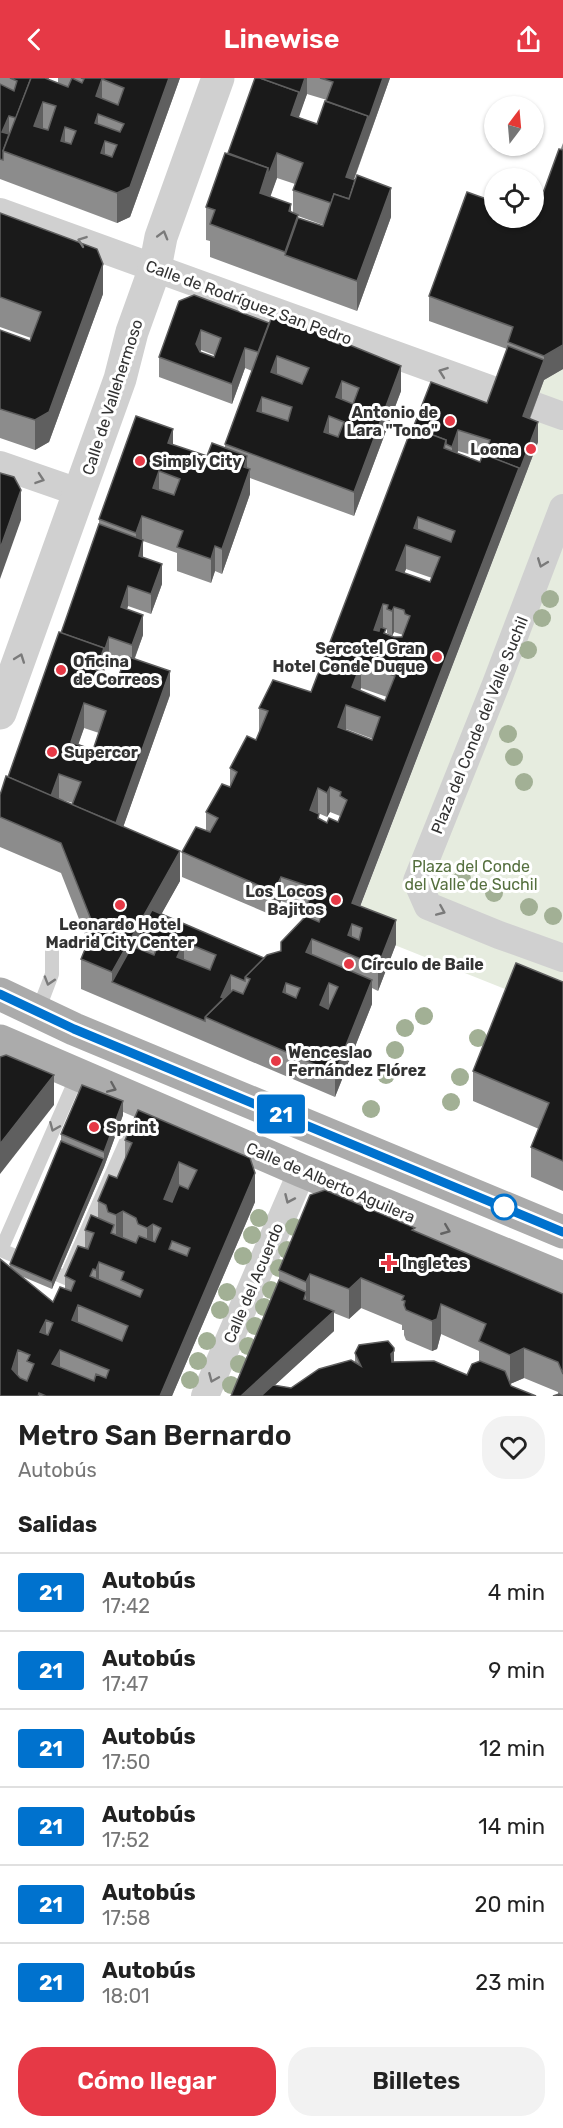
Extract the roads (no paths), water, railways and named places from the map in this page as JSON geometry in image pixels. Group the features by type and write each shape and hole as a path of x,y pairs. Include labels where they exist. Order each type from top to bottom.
{"main road":[{"path":"0,994 74,1029 563,1232"},
{"name":"Calle de Alberto Aguilera","path":"0,1041 302,1171 563,1278"}],"street":[{"name":"Calle de Vallehermoso","path":"0,713 81,493 120,379 132,332 155,268 161,237 218,78"},
{"name":"Calle de Rodríguez San Pedro","path":"0,212 498,392"},
{"path":"535,406 563,416"},
{"path":"0,465 81,493"},
{"name":"Plaza del Conde del Valle Suchil","path":"563,508 417,881 428,906 563,958"},
{"name":"Calle del Acuerdo","path":"205,1396 302,1171"}],"lane":[{"path":"38,1011 52,974 52,951"},
{"path":"78,1074 1,1250 66,1278 143,1101"}],"place":[{"name":"Antonio de Lara \"Tono\"","path":"450,421"},
{"name":"Loona","path":"531,449"},
{"name":"Simply City","path":"140,461"},
{"name":"Sercotel Gran Hotel Conde Duque","path":"437,657"},
{"name":"Oficina de Correos","path":"61,670"},
{"name":"Supercor","path":"52,752"},
{"name":"Los Locos Bajitos","path":"336,900"},
{"name":"Leonardo Hotel Madrid City Center","path":"120,905"},
{"name":"Círculo de Baile","path":"349,964"},
{"name":"Wenceslao Fernández Flórez","path":"276,1061"},
{"name":"Sprint","path":"94,1127"},
{"name":"Ingletes","path":"389,1263"}],"park label":[{"name":"Plaza del Conde del Valle de Suchil","path":"471,875"}]}
